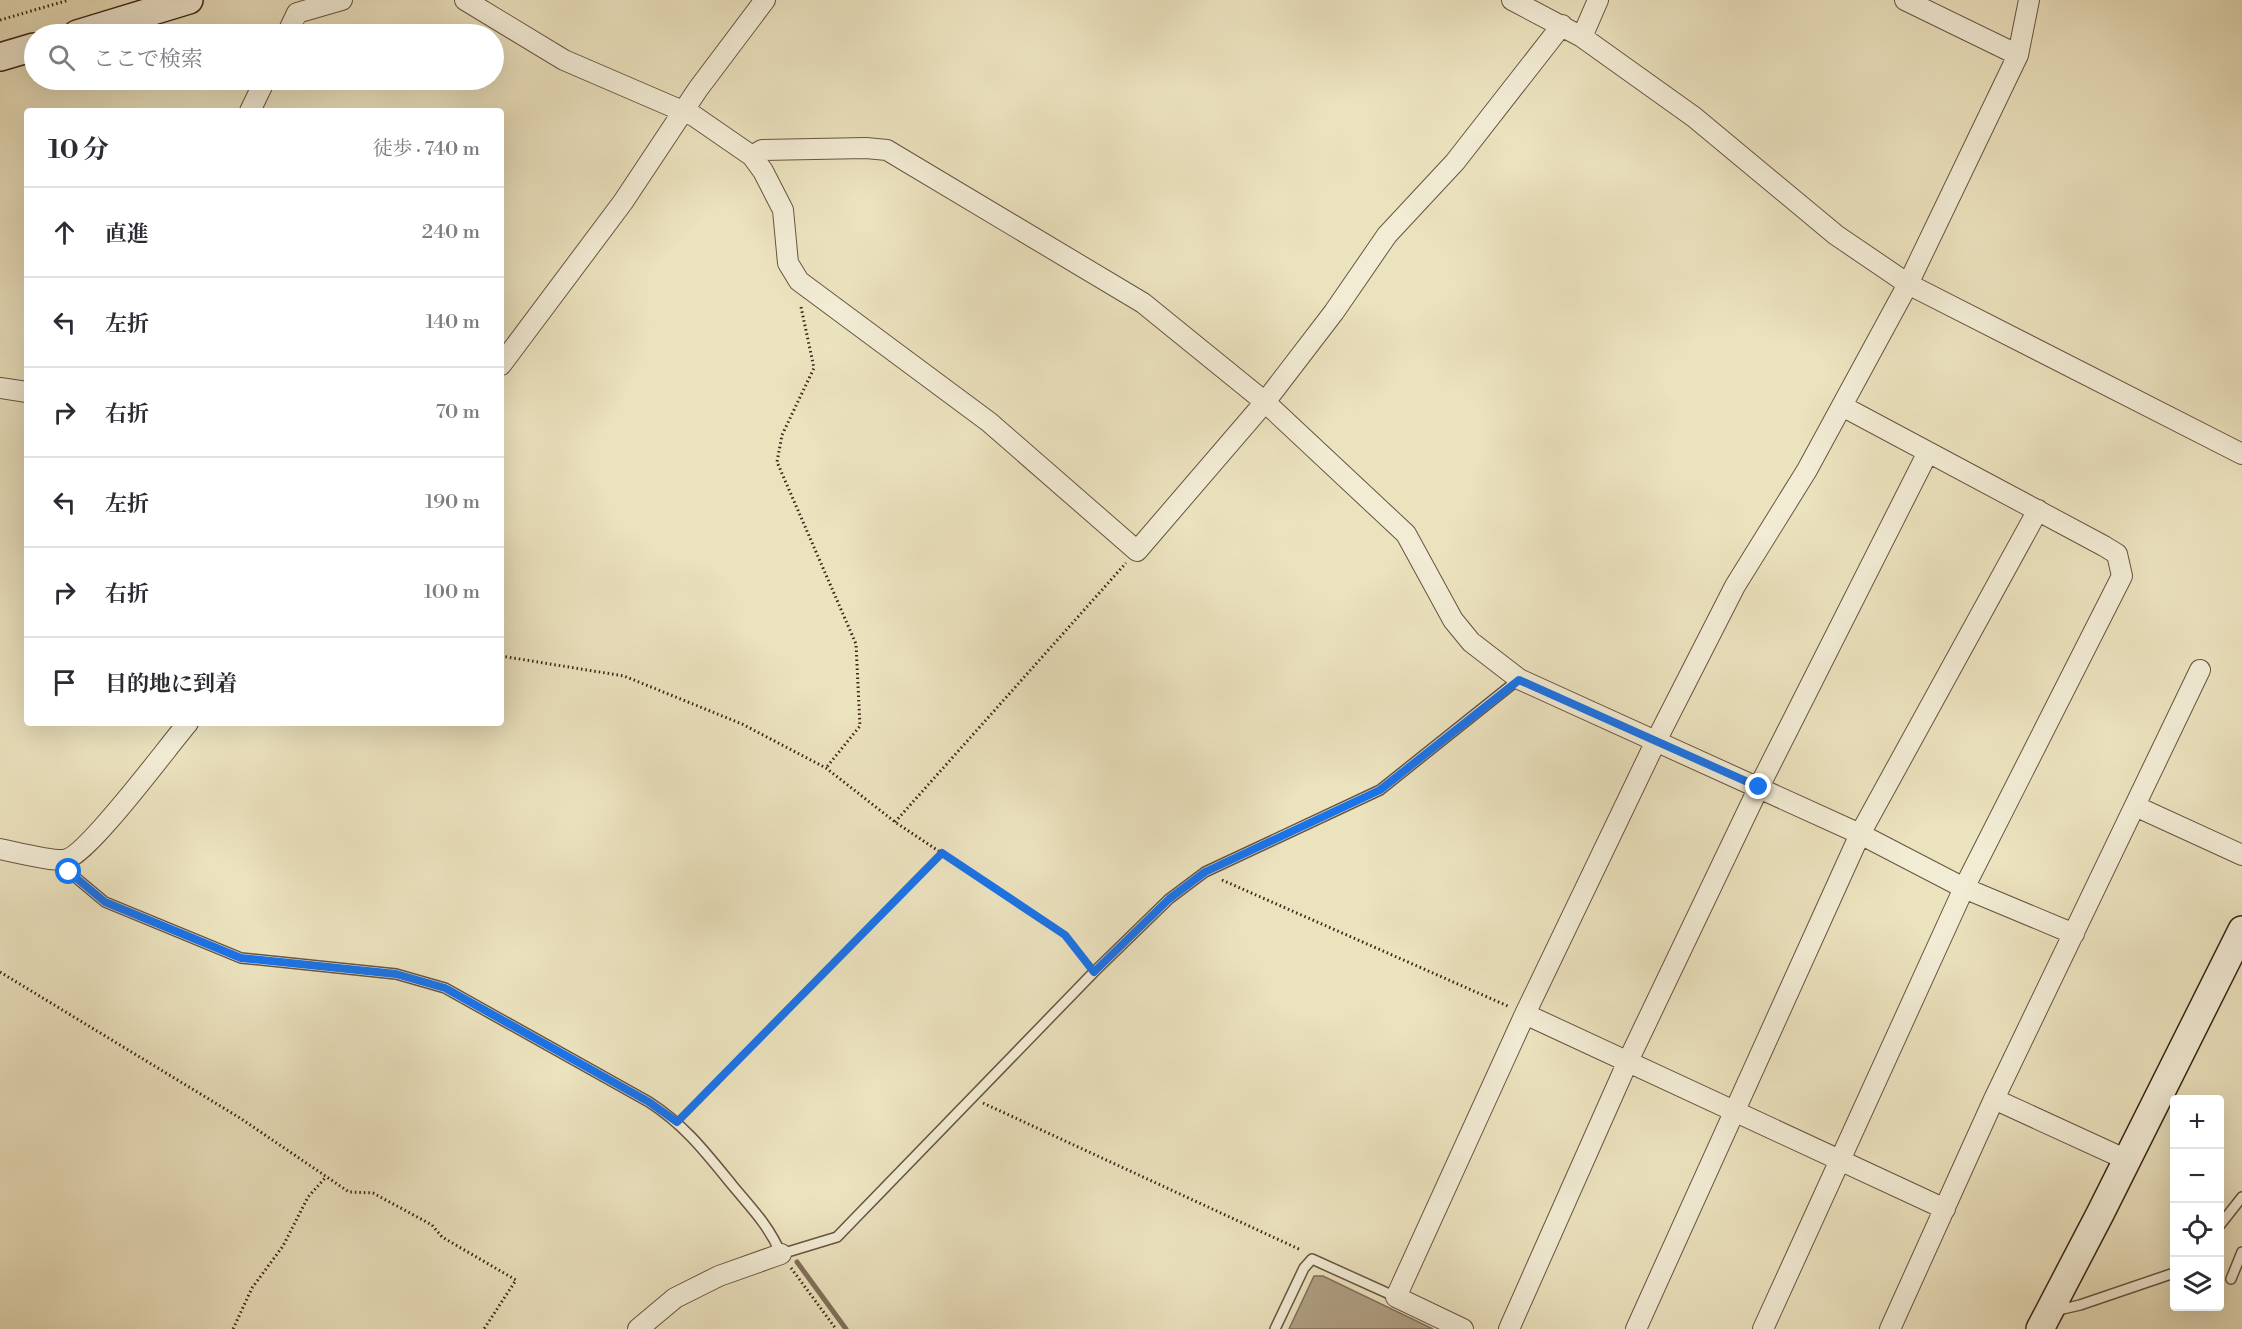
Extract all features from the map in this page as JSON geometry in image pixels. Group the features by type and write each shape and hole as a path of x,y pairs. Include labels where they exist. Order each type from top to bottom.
{"street":[{"path":"110,24 189,0"},
{"path":"292,24 297,13 342,0"},
{"path":"465,0 564,60 694,116 752,156 763,171 783,210 788,263 799,281 989,422 1137,551 1264,402 1334,312 1387,235 1455,162 1562,25"},
{"path":"504,361 623,202 698,89 765,0"},
{"path":"1512,0 1582,37 1694,117 1836,236 1908,284 2242,454"},
{"path":"1582,37 1598,0"},
{"path":"1905,0 2018,55"},
{"path":"1462,1329 1396,1297 1525,1014 1656,741 1735,586 1807,470 1908,284 2018,55 2029,0"},
{"path":"0,57 24,50"},
{"path":"251,108 260,90"},
{"path":"752,156 762,150 866,148 887,150 1143,303 1264,402 1406,534 1453,620 1471,642 1519,680 1860,834 1964,888 2074,934"},
{"path":"0,388 24,392"},
{"path":"1763,1329 1964,888 2122,576 2117,554 1842,406"},
{"path":"1509,1329 1628,1061 1759,787 1928,452"},
{"path":"1636,1329 1860,834 2038,510"},
{"path":"1890,1329 1995,1099 2200,670"},
{"path":"0,849 65,860 76,855 94,837 186,726"},
{"path":"2135,806 2242,855"},
{"path":"2044,1320 2242,930"},
{"path":"1525,1014 1945,1209"},
{"path":"1995,1099 2127,1160"},
{"path":"638,1329 675,1298 719,1276 781,1254"}],"lane":[{"path":"65,860 69,872 105,902 241,958 396,974 445,988 649,1102 677,1122 690,1134 772,1232 781,1254 837,1237 1094,972 1169,899 1205,872 1380,790 1519,680"},
{"path":"2224,1220 2242,1197"},
{"path":"2231,1279 2242,1252"},
{"path":"1275,1329 1304,1268 1312,1259 1396,1297"},
{"path":"2044,1320 2080,1305 2170,1275"}],"path":[{"path":"0,20 69,0"},
{"path":"799,281 799,299 814,368 782,435 777,462 856,644 860,726 826,768"},
{"path":"896,822 1137,551"},
{"path":"504,656 624,676 742,724 826,768 896,822 1065,935 1094,972"},
{"path":"677,1122 942,853"},
{"path":"1205,872 1525,1014"},
{"path":"0,972 240,1118 349,1192 373,1193 432,1225 442,1237 516,1280 484,1329"},
{"path":"972,1098 1305,1252 1312,1259"},
{"path":"233,1329 252,1288 283,1246 308,1197 326,1177"},
{"path":"781,1254 836,1329"}],"shaded area":[{"path":"1314,1276 1323,1276 1433,1329 1289,1329"}],"waterway":[{"path":"797,1262 846,1329"}],"route":[{"path":"69,872 105,902 241,958 396,974 445,988 649,1102 677,1122 942,853 1065,935 1094,972 1169,899 1205,872 1380,790 1519,680 1759,787"}]}
